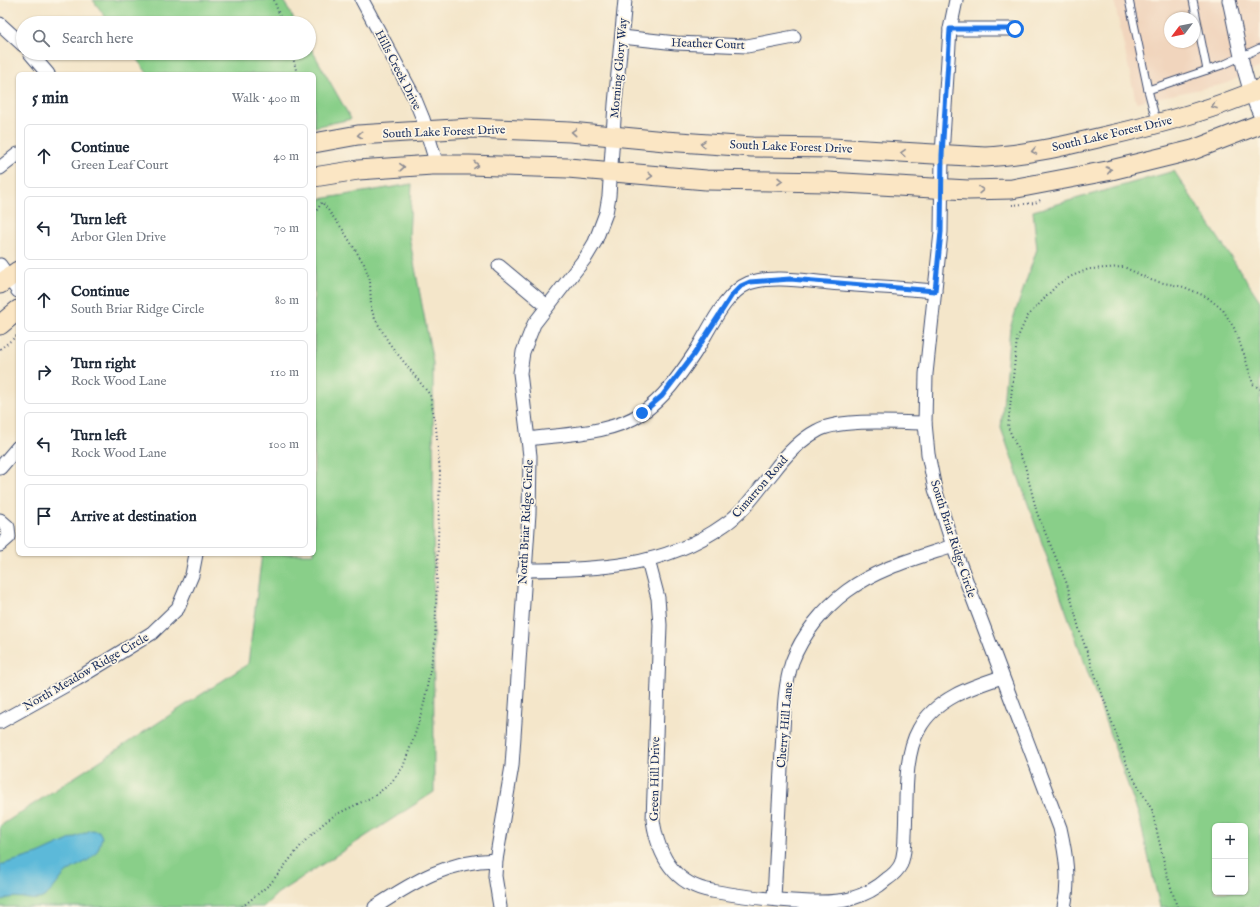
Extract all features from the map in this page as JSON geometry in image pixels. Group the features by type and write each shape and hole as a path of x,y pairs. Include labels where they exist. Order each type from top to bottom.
{"main road":[{"name":"South Lake Forest Drive","path":"316,143 358,135 471,128 570,132 665,141 744,146 832,148 942,155 1006,156 1077,144 1157,124 1256,91"},
{"path":"316,177 358,170 437,165 537,167 706,180 826,182 942,188 1012,189 1107,171 1193,150 1260,124"},
{"path":"0,325 16,312"}],"street":[{"name":"Hills Creek Drive","path":"362,0 405,78 427,130 437,165"},
{"name":"Morning Glory Way","path":"613,136 625,0"},
{"name":"South Briar Ridge Circle","path":"956,0 950,29 942,155 941,232 926,374 925,423 933,483 953,546 1060,828 1067,866 1068,882 1064,907"},
{"path":"1230,0 1241,56 1256,91 1260,115"},
{"path":"0,24 16,39"},
{"path":"950,29 1015,29"},
{"name":"Heather Court","path":"622,37 684,44 747,46 794,37"},
{"path":"36,60 46,72"},
{"name":"North Briar Ridge Circle","path":"500,907 495,876 496,860 512,766 529,513 530,456 520,373 523,352 534,324 578,268 595,242 606,213 611,173 613,136"},
{"path":"0,168 16,156"},
{"path":"499,266 547,306"},
{"path":"528,439 608,428 621,424 642,413 662,396 694,354 732,295 741,286 750,282 790,279 935,291"},
{"name":"Cimarron Road","path":"524,570 581,570 615,567 648,560 697,541 725,525 739,513 793,449 818,430 839,425 867,423 925,423"},
{"path":"0,468 16,449"},
{"path":"0,520 8,527 9,538 0,545"},
{"name":"Cherry Hill Lane","path":"774,898 785,702 790,670 797,651 811,628 828,608 847,591 887,569 953,546"},
{"name":"North Meadow Ridge Circle","path":"0,722 77,679 152,633 178,608 192,576 196,556"},
{"name":"Green Hill Drive","path":"648,560 658,598 660,625 653,820 656,840 662,854 673,870 693,886 717,892 819,901 849,900 866,894 896,872 903,855 908,779 913,748 919,729 934,711 949,699 968,689 1002,677"},
{"path":"375,907 404,888 441,870 458,864 496,860"}],"lane":[{"path":"1129,0 1148,90 1157,124"},
{"path":"1193,0 1207,70"},
{"path":"1148,90 1207,70 1260,48"}],"path":[{"path":"274,0 280,16"},
{"path":"294,60 297,72"},
{"path":"242,907 270,884 303,843 324,823 335,815 374,796 390,784 403,767 424,704 435,642 440,473 436,427 430,395 389,343 374,317 371,307 370,280 364,264 343,230 322,202 316,212"},
{"path":"1177,907 1166,871 1152,810 1129,770 1080,632 1067,584 1037,513 1025,466 1008,427 1017,339 1020,329 1027,317 1058,284 1089,269 1124,268 1153,281 1184,287 1207,297 1222,310 1234,328 1253,384 1260,389"},
{"path":"0,349 16,337"}],"shaded area":[{"path":"1114,0 1260,0 1260,67 1225,84 1136,102"}],"green space":[{"path":"93,0 283,0 292,16 105,16"},
{"path":"316,57 351,119 316,127 316,72 146,72 137,60 316,60"},
{"path":"1174,171 1260,301 1260,907 1160,907 1139,816 1001,428 1010,328 1037,249 1033,211"},
{"path":"412,184 409,236 433,363 434,792 278,893 263,907 0,907 0,826 248,664 262,556 316,556 316,200"}],"water":[{"path":"91,830 99,831 102,837 96,852 88,860 65,874 45,896 37,899 13,897 0,901 0,865 38,854"}],"route":[{"path":"642,413 662,396 694,354 716,316 732,295 741,286 750,282 760,280 790,279 935,291 941,232 942,155 950,29 1015,29"}]}
